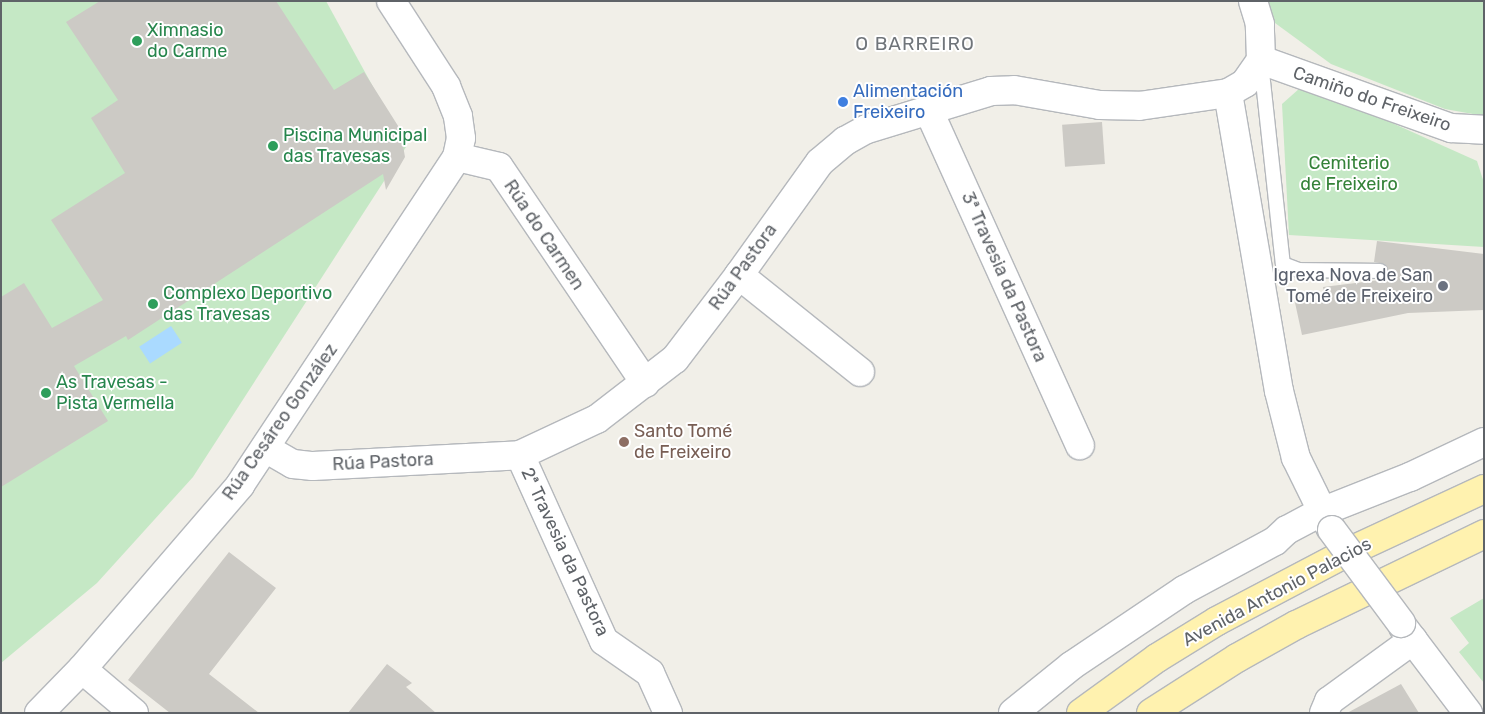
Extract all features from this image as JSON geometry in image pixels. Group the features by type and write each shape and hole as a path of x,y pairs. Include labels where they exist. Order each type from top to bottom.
{"main road":[{"name":"Avenida Antonio Palacios","path":"1081,713 1156,658 1217,621 1344,554 1484,489"},
{"path":"1151,713 1236,658 1296,625 1484,534"}],"street":[{"path":"391,1 446,86 458,116 461,138 457,157"},
{"path":"1253,1 1260,24 1261,60 1245,83 1228,93 1279,391 1296,458 1326,521 1468,713"},
{"name":"Camiño do Freixeiro","path":"1261,60 1451,128 1484,130"},
{"name":"Rúa Pastora","path":"265,448 293,464 313,466 520,455 597,419 675,359 739,275 820,162 867,129 928,109 991,92 1014,90 1100,105 1139,106 1228,93"},
{"name":"3ª Travesia da Pastora","path":"928,109 1080,445"},
{"name":"Rúa do Carmen","path":"457,157 499,167 644,383"},
{"name":"Rúa Cesáreo González","path":"39,713 82,669 240,485 457,157"},
{"path":"739,275 860,372"},
{"path":"1013,713 1071,666 1184,590 1276,541 1287,530 1326,521 1410,476 1484,442"},
{"name":"2ª Travesia da Pastora","path":"520,455 604,641 650,673 668,713"},
{"path":"1324,713 1329,701 1407,632"},
{"path":"82,669 134,713"}],"lane":[{"path":"1261,60 1283,264 1298,270 1380,271"}],"green space":[{"name":"Complexo Deportivo das Travesas","path":"1,1 326,1 406,147 193,477 97,583 1,663"},
{"path":"1267,1 1484,1 1484,116 1445,109 1331,64 1275,23"},
{"name":"Cemiterio de Freixeiro","path":"1300,88 1381,118 1477,161 1484,183 1484,247 1289,235 1282,104"},
{"path":"1484,598 1484,683 1459,652 1469,643 1450,618"}],"water":[{"path":"171,326 182,343 150,363 139,347"}],"building":[{"path":"100,1 276,1 334,90 364,72 400,129 405,157 386,190 383,174 128,340 126,336 74,366 108,421 1,487 1,297 24,283 52,328 103,300 51,220 125,173 91,118 118,100 66,22"},
{"path":"1102,122 1105,164 1065,167 1062,125"},
{"path":"1377,241 1484,254 1484,310 1408,313 1302,335 1294,298 1324,293 1323,287 1380,280 1387,276 1385,264 1374,262"},
{"path":"229,552 276,588 209,674 259,713 170,713 128,680"},
{"path":"387,664 412,683 406,687 436,713 348,713"},
{"path":"1401,684 1419,713 1347,713"}],"place":[{"name":"Ximnasio do Carme","path":"137,41"},
{"name":"Alimentación Freixeiro","path":"843,102"},
{"name":"Piscina Municipal das Travesas","path":"273,146"},
{"name":"Igrexa Nova de San Tomé de Freixeiro","path":"1443,286"},
{"name":"Complexo Deportivo das Travesas","path":"153,304"},
{"name":"As Travesas - Pista Vermella","path":"46,393"},
{"name":"Santo Tomé de Freixeiro","path":"624,442"}],"district":[{"name":"O BARREIRO","path":"915,44"}]}
